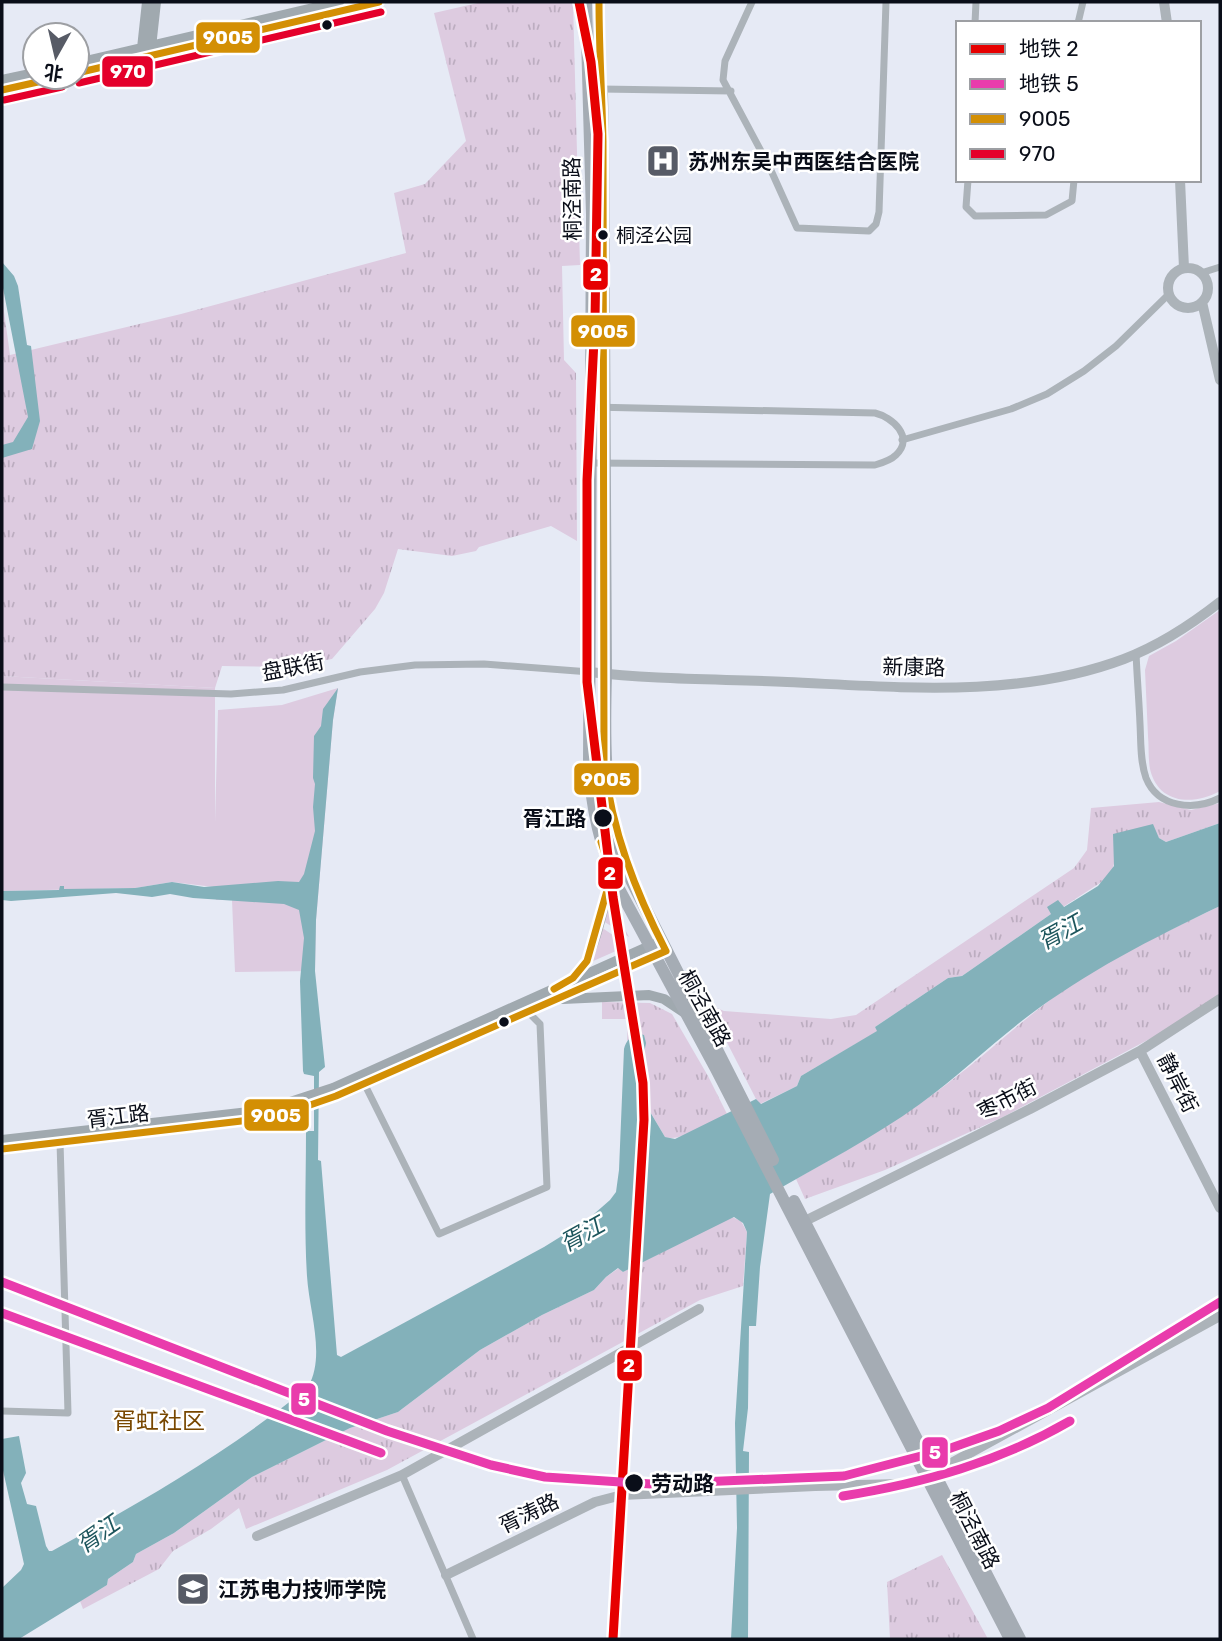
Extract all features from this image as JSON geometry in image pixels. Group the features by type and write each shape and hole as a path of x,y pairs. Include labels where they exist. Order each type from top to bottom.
{"main road":[{"path":"147,2 148,52"},
{"path":"148,52 156,2"},
{"path":"91,69 338,2"},
{"path":"91,61 148,52 379,2"},
{"name":"桐泾南路","path":"586,2 597,407"},
{"name":"桐泾南路","path":"599,2 601,89 597,463 590,673 590,785 598,833 610,870 657,948 930,1475 1020,1639"},
{"path":"2,80 21,76"},
{"path":"2,90 21,86"},
{"name":"桐泾南路","path":"597,463 606,674 604,749 610,805 627,871 657,948 685,1013 737,1100"},
{"path":"570,981 583,969 587,961 607,891 610,870"},
{"name":"胥江路","path":"2,1149 316,1104 344,1087 570,981 657,948"},
{"name":"胥江路","path":"344,1087 364,1083 550,1001 657,948"},
{"path":"550,1001 580,997 645,995 662,998 685,1013"},
{"name":"胥江路","path":"2,1140 274,1111"},
{"name":"桐泾南路","path":"785,1192 805,1221 1010,1639"}],"street":[{"path":"752,2 725,61 723,80 769,166 797,228 869,231 876,224 879,212 886,2"},
{"path":"975,21 976,2"},
{"path":"1078,21 1083,2"},
{"path":"1164,2 1167,21"},
{"path":"601,89 731,91"},
{"path":"968,182 967,207 975,216 1046,215 1072,201 1074,182"},
{"path":"1180,182 1184,268"},
{"path":"1201,273 1220,267"},
{"path":"1184,268 1201,273 1208,284 1206,297 1196,306 1183,307 1177,304 1169,294 1168,287 1173,275 1184,268"},
{"path":"902,440 1011,410 1047,394 1084,371 1116,346 1169,294"},
{"path":"1202,302 1220,380"},
{"path":"597,407 875,413 888,416 902,433 901,449 896,456 875,465 597,463"},
{"name":"新康路","path":"590,673 901,687 1035,681 1107,664 1136,653 1172,634 1220,602"},
{"path":"1136,653 1142,759 1152,789 1169,802 1185,806 1205,804 1220,798"},
{"name":"盘联街","path":"2,687 231,694 283,690 360,672 415,665 484,664 590,673"},
{"name":"枣市街","path":"805,1221 1030,1110 1140,1051 1220,999"},
{"path":"364,1083 439,1234 547,1187 540,1024 527,1011"},
{"name":"静岸街","path":"1140,1051 1220,1208"},
{"path":"2,1411 68,1413 60,1142"},
{"path":"257,1536 402,1475 699,1309"},
{"name":"胥涛路","path":"446,1575 595,1502 622,1495 902,1484 930,1475 1220,1316"},
{"path":"402,1475 473,1639"}],"green space":[{"name":"桐泾公园","path":"482,2 573,2 580,265 562,266 564,360 576,373 577,541 551,526 479,547 476,551 452,556 398,549 384,593 375,609 332,659 288,667 222,666 215,688 2,676 2,297 10,355 181,314 406,253 394,193 425,184 466,141 434,13"},
{"path":"1220,610 1220,791 1199,799 1178,799 1161,789 1154,781 1150,769 1145,670 1149,656"},
{"path":"2,676 215,688 215,822 218,710 282,705 338,688 316,920 315,971 235,972 232,900 216,900 214,887 172,882 135,888 2,891"},
{"path":"1159,802 1191,810 1220,803 1220,823 1166,842 1159,838 1152,825 1115,860 1106,879 1063,907 1059,901 1051,914 962,976 948,978 875,1027 878,1031 801,1076 797,1086 760,1104 756,1099 717,1023 717,1008 724,1011 831,1019 856,1015 1074,868 1087,850 1091,808"},
{"path":"611,902 629,937 603,921"},
{"path":"1220,906 1220,995 1157,1035 1003,1117 885,1170 805,1199 796,1179 925,1100 1067,987 1134,948"},
{"path":"601,927 626,944 625,947 591,962"},
{"path":"602,1002 650,1003 672,1014 727,1114 679,1137 665,1137 637,1090 645,1057 644,1035 635,1035 627,1041 628,1019 602,1019"},
{"path":"732,1217 741,1221 747,1232 743,1286 700,1300 387,1470 246,1529 239,1508 211,1529 173,1551 159,1569 83,1609 80,1601 107,1585 108,1579 133,1562 136,1554 174,1533 252,1477 350,1428 398,1412 480,1350 594,1290 619,1268 623,1272"},
{"path":"942,1555 988,1639 890,1639 887,1582"}],"water":[{"path":"2,262 14,276 18,286 27,345 31,346 40,421 32,449 2,458 2,445 13,442 28,417 2,283"},
{"name":"胥江","path":"338,688 316,920 315,971 325,1067 319,1072 318,1160 321,1161 337,1355 341,1357 544,1247 586,1221 610,1200 616,1192 619,1170 624,1049 634,1035 644,1035 646,1043 637,1090 665,1137 675,1139 756,1099 761,1104 797,1086 801,1076 877,1031 875,1027 948,978 962,976 1051,914 1047,907 1058,900 1064,907 1098,886 1114,866 1113,834 1153,824 1159,838 1166,842 1220,823 1220,906 1143,944 1070,987 1023,1020 920,1104 865,1140 770,1194 760,1267 756,1326 749,1326 748,1408 743,1451 749,1452 748,1639 731,1639 737,1528 735,1423 747,1232 743,1223 734,1217 623,1272 618,1268 594,1290 480,1350 398,1412 350,1428 252,1477 174,1533 136,1554 133,1562 108,1579 107,1585 19,1639 2,1639 2,1588 24,1564 2,1466 2,1439 19,1436 26,1473 21,1483 27,1504 36,1506 46,1546 52,1551 184,1475 278,1411 308,1387 316,1362 316,1347 308,1290 305,1222 306,1131 314,1131 314,1076 304,1074 303,1071 300,981 304,938 299,910 284,904 170,894 152,897 116,893 11,901 2,900 2,891 59,890 60,886 64,886 64,889 135,888 172,882 204,887 278,881 299,882 304,874 315,831 314,736 321,726 323,709"}],"metro line":[{"name":"2","path":"579,2 591,62 598,134 595,320 587,480 587,682 613,897 643,1083 644,1120 613,1639"},
{"name":"5","path":"2,1282 387,1431 491,1465 545,1477 651,1484 844,1476 948,1449 999,1431 1048,1408 1220,1302"},
{"name":"5","path":"2,1313 381,1453"},
{"name":"5","path":"843,1496 903,1485 960,1469 1016,1448 1070,1421"}],"transit line":[{"name":"9005","path":"91,70 379,2"},
{"name":"9005","path":"2,1149 250,1120 287,1113 336,1096 666,951 626,860 613,813 604,763 603,141 599,2"},
{"name":"970","path":"91,80 381,12"},
{"name":"9005","path":"2,90 21,86"},
{"name":"970","path":"4,100 44,91"},
{"name":"9005","path":"554,989 573,978 587,961 608,887 610,870 601,842"}],"place":[{"name":"苏州东吴中西医结合医院","path":"663,161"},
{"name":"桐泾公园","path":"603,235"},
{"name":"胥江路","path":"603,818"},
{"name":"劳动路","path":"634,1483"},
{"name":"江苏电力技师学院","path":"193,1589"}],"district":[{"name":"胥虹社区","path":"159,1421"}]}
